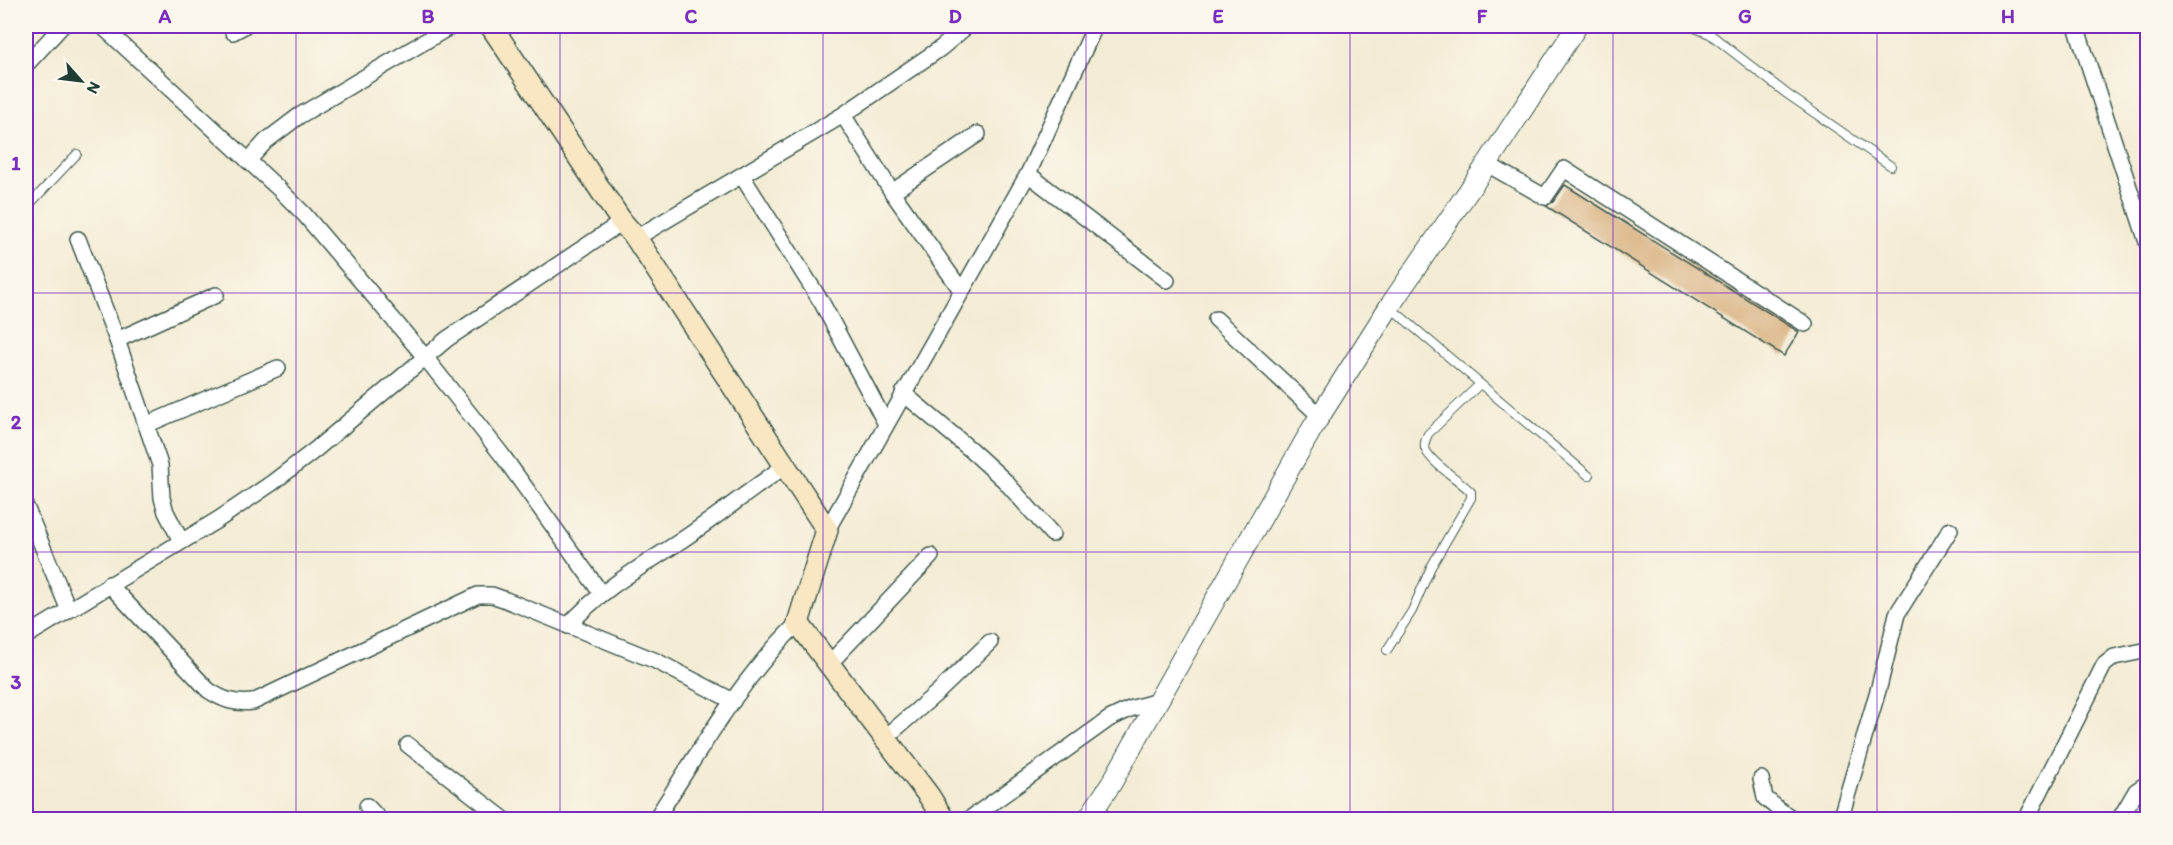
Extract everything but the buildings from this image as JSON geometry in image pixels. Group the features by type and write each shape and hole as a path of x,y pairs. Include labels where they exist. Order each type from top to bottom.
{"main road":[{"path":"491,26 622,222 636,238 827,530 798,623 944,819"}],"street":[{"path":"26,65 62,26"},
{"path":"102,26 304,214 425,357 502,455 601,593"},
{"path":"248,161 266,141 299,116 451,26"},
{"path":"636,238 843,115 941,48 966,26"},
{"path":"827,530 1028,174 1095,26"},
{"path":"1087,819 1111,784 1320,416 1389,307 1487,164 1577,26"},
{"path":"2076,26 2148,245"},
{"path":"843,115 892,192 961,290"},
{"path":"892,192 978,134"},
{"path":"1487,164 1545,197 1564,170 1805,324"},
{"path":"1028,174 1167,280"},
{"path":"741,176 822,303 886,424"},
{"path":"26,636 272,483 315,450 447,339 622,222"},
{"path":"78,239 117,340 160,465 162,498 166,512 181,541"},
{"path":"117,340 216,295"},
{"path":"1216,319 1320,416"},
{"path":"146,425 278,368"},
{"path":"903,393 1004,480 1052,534"},
{"path":"568,626 601,593 681,541 784,466"},
{"path":"26,507 68,608"},
{"path":"1840,819 1880,687 1897,614 1950,530"},
{"path":"829,664 931,556"},
{"path":"109,584 208,690 222,700 238,704 253,702 478,595 492,595 506,600 656,661 733,701"},
{"path":"655,819 751,673 798,623"},
{"path":"885,738 938,692 990,642"},
{"path":"2026,819 2104,665 2114,657 2148,650"},
{"path":"968,819 1109,720 1158,701"},
{"path":"408,745 505,819"},
{"path":"1761,779 1765,798 1795,819"},
{"path":"2119,819 2136,791 2148,783"},
{"path":"367,806 380,819"}],"lane":[{"path":"1690,26 1710,34 1787,94 1892,166"},
{"path":"26,208 78,154"},
{"path":"1389,307 1589,476"},
{"path":"1387,650 1412,610 1431,567 1471,498 1471,492 1464,485 1431,458 1425,449 1425,441 1428,434 1480,384"}]}
